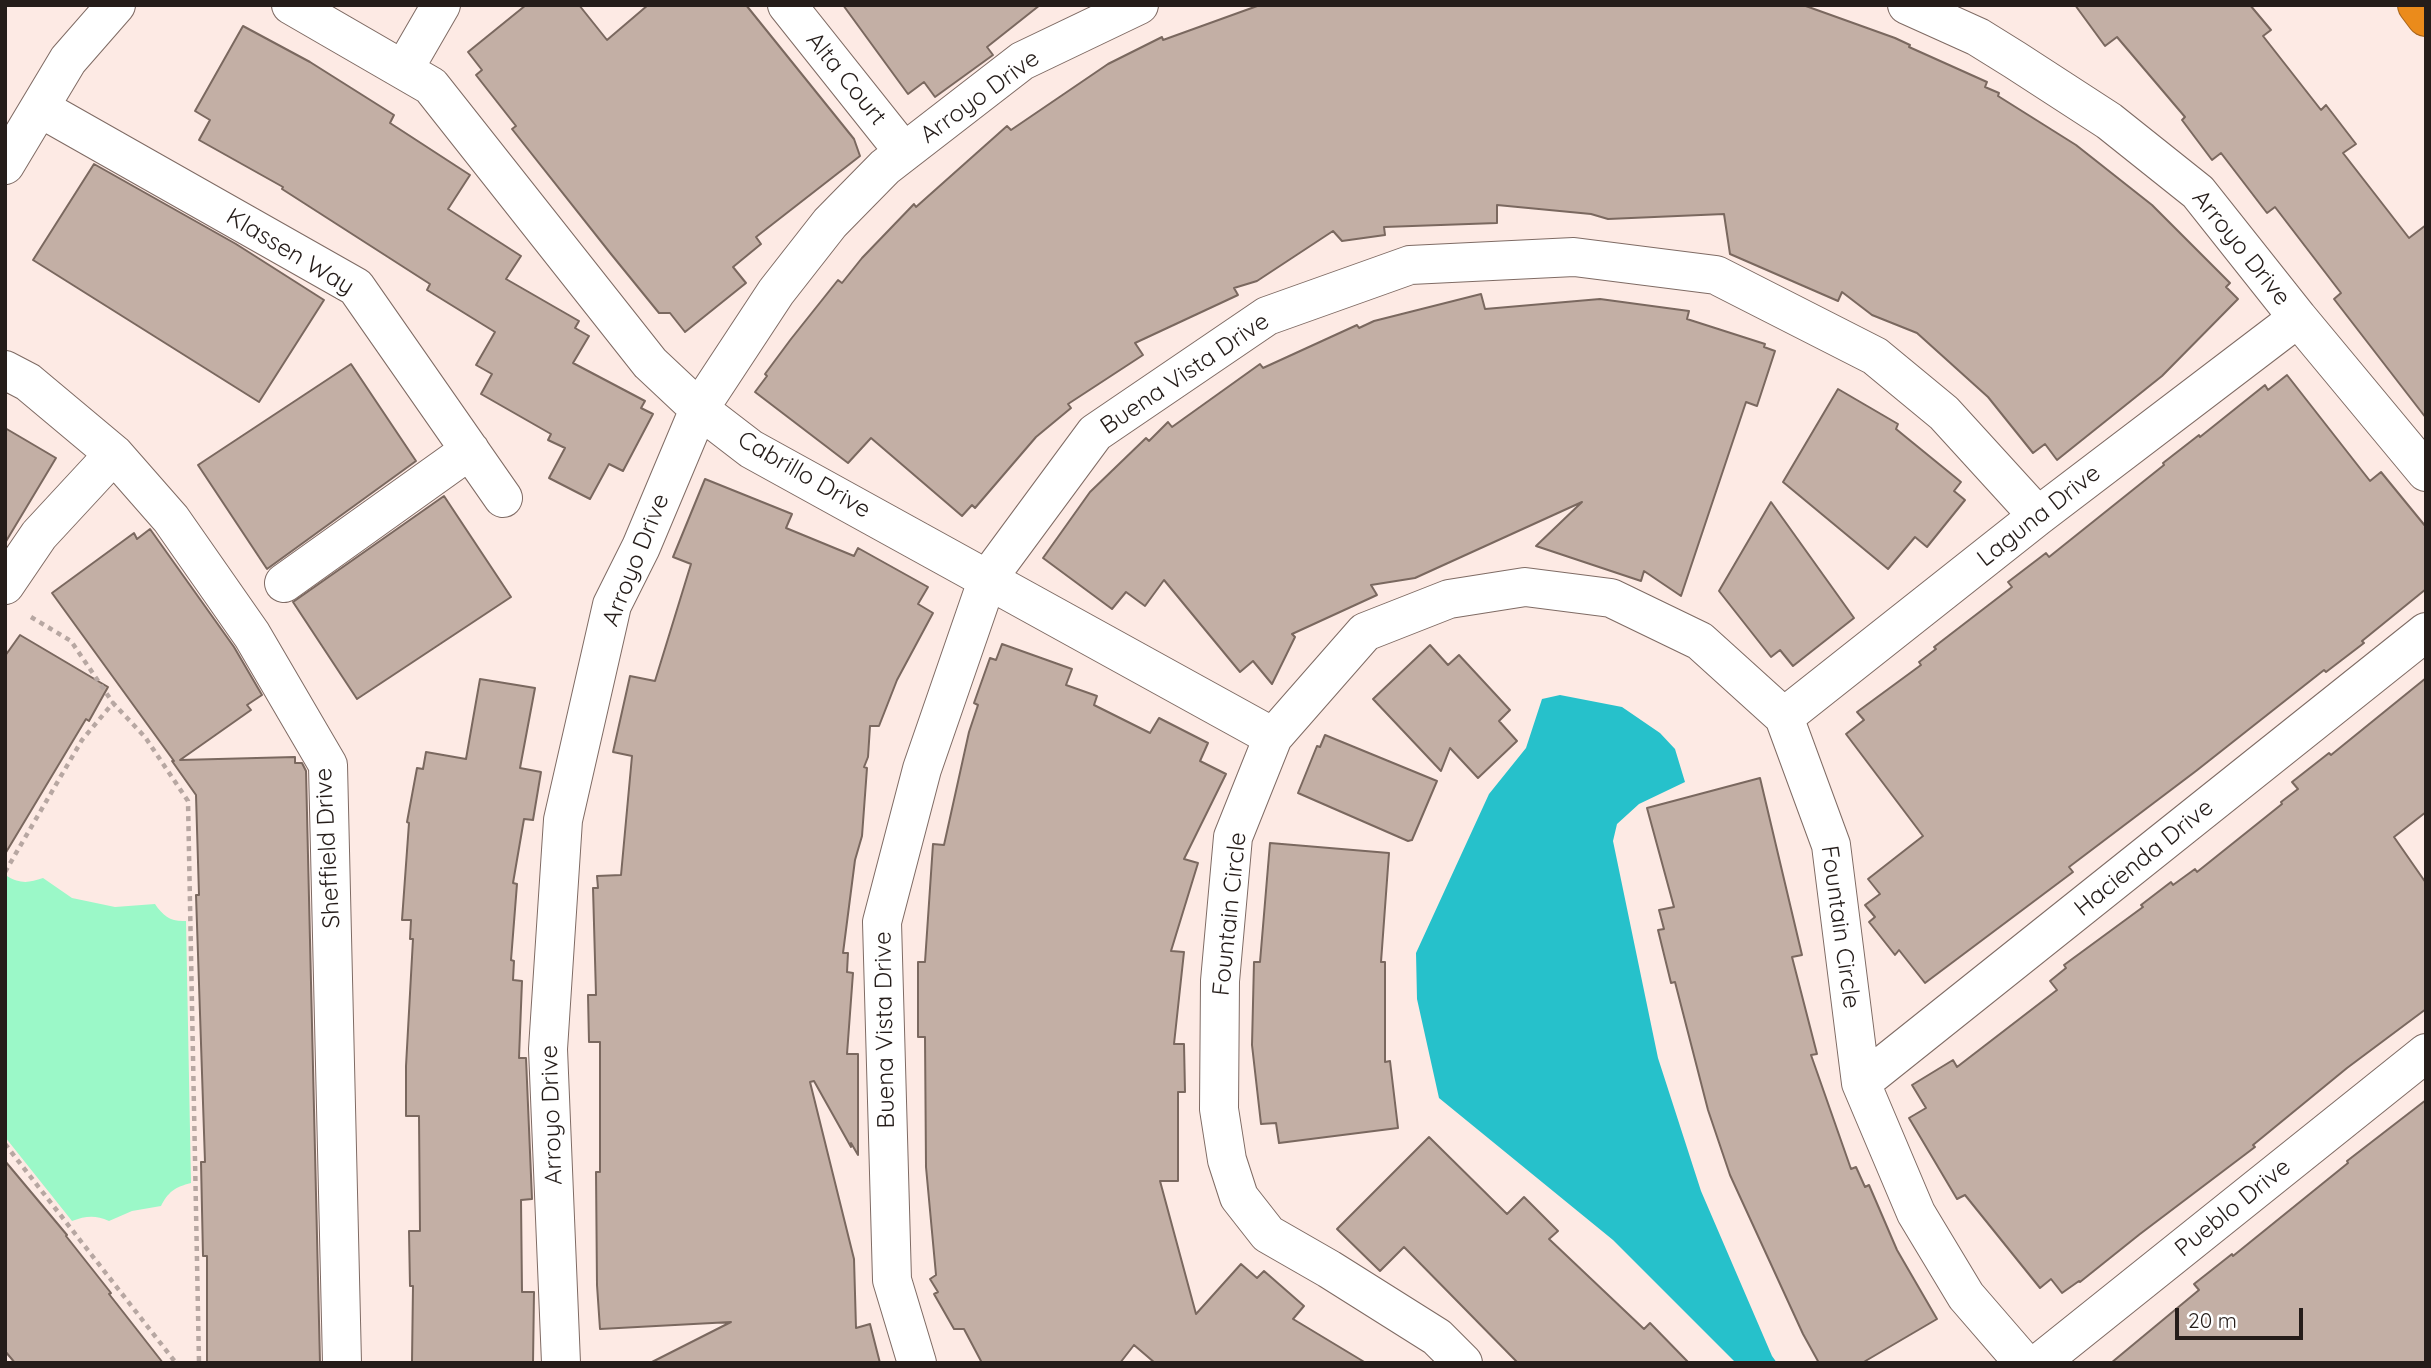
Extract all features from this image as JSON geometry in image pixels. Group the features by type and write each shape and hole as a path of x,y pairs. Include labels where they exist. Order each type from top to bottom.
{"highway":[{"path":"2417,5 2426,17"}],"street":[{"path":"5,165 68,60 116,5"},
{"name":"Cabrillo Drive","path":"291,5 431,86 650,363 699,409 751,449 1273,737"},
{"path":"404,69 441,5"},
{"name":"Alta Court","path":"787,5 904,152"},
{"name":"Arroyo Drive","path":"561,1363 548,1049 563,820 612,605 641,547 699,409 776,292 822,233 885,167 1022,61 1139,5"},
{"name":"Arroyo Drive","path":"1907,5 1974,21 2109,121 2198,192 2426,472"},
{"name":"Klassen Way","path":"40,108 356,287 503,498"},
{"name":"Buena Vista Drive","path":"917,1363 892,1280 882,922 922,769 988,578 1095,433 1267,316 1410,265 1574,257 1716,275 1875,356 1944,413 2038,516"},
{"name":"Laguna Drive","path":"1784,717 2038,516 2298,318"},
{"name":"Sheffield Drive","path":"5,370 28,382 114,454 171,519 251,635 328,765 342,1363"},
{"path":"284,583 470,450"},
{"path":"16,600 39,534 114,454"},
{"name":"Fountain Circle","path":"1463,1363 1437,1337 1268,1234 1240,1197 1227,1160 1219,1109 1220,981 1233,837 1273,737 1365,632 1449,599 1525,587 1611,598 1700,641 1784,717 1831,845 1861,1083 1916,1213 1966,1296 2024,1363"},
{"name":"Hacienda Drive","path":"1861,1083 2426,632"},
{"name":"Pueblo Drive","path":"2039,1363 2426,1053"}],"path":[{"path":"16,600 71,641 113,703 145,737 188,801 199,1363"},
{"path":"5,872 82,740 113,703"},
{"path":"5,1144 176,1363"}],"green space":[{"path":"7,876 25,882 43,878 72,898 115,907 155,904 168,917 186,921 191,1183 173,1191 161,1206 132,1211 109,1221 90,1217 72,1221 5,1137"}],"water":[{"path":"1560,695 1622,707 1660,733 1675,749 1685,782 1639,804 1617,824 1613,841 1658,1058 1701,1191 1777,1363 1736,1363 1613,1240 1439,1098 1417,999 1416,953 1489,794 1526,748 1542,699"}],"building":[{"path":"526,5 579,5 607,40 648,5 746,5 854,139 860,156 756,237 761,244 733,267 746,283 685,332 670,313 659,313 611,254 512,129 516,126 476,75 482,70 468,52"},
{"path":"843,5 1040,5 987,47 993,55 935,97 924,82 908,94"},
{"path":"1260,5 1803,5 1895,38 1987,82 1985,87 1999,93 1998,96 2076,145 2152,205 2230,283 2226,287 2238,299 2162,376 2057,460 2045,444 2033,453 1988,397 1917,333 1872,315 1842,292 1838,301 1730,254 1724,214 1608,219 1591,214 1497,205 1497,223 1384,227 1385,235 1342,241 1333,231 1257,281 1234,288 1238,295 1135,343 1143,355 1068,404 1071,408 1036,437 975,508 972,505 962,516 871,438 848,463 755,392 767,376 765,374 838,280 842,283 914,204 916,207 1007,126 1011,130 1108,64 1162,37 1163,40"},
{"path":"2075,5 2250,5 2271,30 2263,36 2321,110 2326,105 2356,144 2343,153 2409,238 2426,225 2426,418 2334,299 2341,293 2275,207 2267,213 2221,153 2212,160 2182,120 2185,117 2117,37 2105,46"},
{"path":"243,26 310,62 394,115 390,123 470,175 448,209 521,256 506,279 579,321 575,328 589,336 573,363 645,401 641,408 653,414 623,471 609,464 590,499 549,478 565,448 548,440 551,434 481,394 492,374 476,365 495,332 427,290 430,284 282,189 283,187 199,140 210,120 195,111"},
{"path":"94,164 236,244 324,300 259,402 33,260"},
{"path":"1481,294 1485,309 1600,299 1689,311 1687,319 1765,344 1764,347 1775,351 1757,406 1746,402 1681,596 1644,571 1641,581 1536,546 1582,502 1415,578 1371,585 1377,595 1292,634 1295,637 1272,684 1253,661 1240,672 1164,580 1145,606 1126,592 1112,609 1043,558 1090,492 1146,438 1149,441 1168,422 1172,427 1260,364 1263,368 1357,325 1359,328 1374,321"},
{"path":"351,364 416,461 267,569 198,465"},
{"path":"2287,375 2370,481 2381,472 2426,527 2426,589 2362,641 2364,643 2326,672 2324,670 2069,867 2073,872 1925,983 1899,950 1895,955 1869,922 1875,917 1865,905 1880,894 1868,879 1923,836 1846,734 1864,720 1857,712 1921,665 1919,662 1936,649 1934,647 2012,587 2008,582 2046,553 2049,557 2164,465 2163,463 2265,385 2268,390"},
{"path":"1838,389 1898,424 1896,429 1961,482 1954,491 1965,500 1927,547 1915,537 1888,569 1783,482"},
{"path":"5,428 56,458 5,543"},
{"path":"705,479 792,514 786,528 854,556 858,548 928,587 918,604 933,613 897,680 879,726 870,726 868,757 864,767 867,768 862,836 855,860 843,953 848,953 847,972 853,973 847,1054 858,1054 858,1155 814,1081 810,1082 854,1259 856,1328 870,1324 880,1363 650,1363 731,1322 600,1329 596,1172 600,1172 600,1042 589,1042 588,995 596,995 593,888 598,888 597,876 621,875 632,756 613,752 630,676 655,681 691,564 673,557"},
{"path":"444,496 511,597 357,699 293,602"},
{"path":"1771,502 1854,618 1793,666 1780,650 1771,657 1719,591"},
{"path":"150,529 234,647 262,695 247,705 251,710 180,760 295,757 295,763 302,763 306,771 320,1363 207,1363 207,1256 203,1256 201,1162 205,1162 196,895 199,895 196,795 52,593 134,533 137,539"},
{"path":"20,635 108,687 5,854 5,656"},
{"path":"1002,644 1072,669 1066,685 1097,696 1094,705 1150,733 1159,718 1208,743 1200,761 1226,774 1184,859 1198,863 1171,951 1184,952 1174,1044 1184,1044 1185,1092 1178,1092 1178,1181 1160,1181 1196,1314 1241,1264 1257,1278 1264,1271 1304,1306 1293,1319 1366,1363 1155,1363 1134,1345 1120,1363 982,1363 964,1329 954,1329 934,1294 938,1292 930,1279 936,1275 926,1167 925,1037 918,1037 918,962 925,962 933,844 944,845 969,732 978,705 974,703 990,658 996,660"},
{"path":"1430,645 1448,665 1459,655 1510,710 1499,721 1517,741 1478,778 1450,748 1441,771 1373,699"},
{"path":"2426,678 2426,812 2394,837 2426,883 2426,1009 2347,1068 2253,1145 2255,1147 2080,1282 2062,1293 2051,1279 2040,1288 1965,1195 1957,1199 1909,1118 1926,1108 1912,1085 1953,1060 1957,1067 2057,990 2050,981 2066,968 2064,965 2143,907 2141,905 2171,882 2173,885 2195,869 2197,872 2298,789 2292,782 2329,753 2331,755"},
{"path":"480,679 535,688 520,768 541,772 533,820 524,819 513,883 517,884 511,960 514,961 513,980 522,981 519,1058 526,1058 532,1199 521,1200 522,1292 534,1292 533,1363 412,1362 413,1286 410,1286 409,1231 420,1231 419,1116 406,1116 413,939 410,939 411,920 402,920 407,822 417,768 423,769 426,752 466,759"},
{"path":"1325,735 1437,781 1412,840 1408,841 1298,793 1317,746 1320,747"},
{"path":"1760,778 1802,955 1792,957 1817,1054 1811,1055 1851,1169 1856,1167 1865,1187 1869,1185 1897,1250 1937,1319 1862,1363 1819,1363 1803,1334 1730,1175 1708,1110 1675,982 1671,983 1658,930 1664,929 1659,910 1674,907 1647,808"},
{"path":"1270,843 1389,853 1381,962 1385,962 1385,1062 1390,1061 1398,1128 1279,1143 1276,1123 1261,1124 1252,1045 1254,962 1260,962"},
{"path":"2426,1100 2426,1363 2111,1363 2199,1290 2194,1284 2232,1254 2233,1256 2348,1163 2347,1161"},
{"path":"1429,1137 1507,1214 1524,1197 1558,1231 1549,1239 1644,1329 1650,1323 1689,1363 1518,1363 1404,1247 1380,1271 1337,1229"},
{"path":"5,1161 67,1235 163,1363 15,1363 5,1351"}]}
